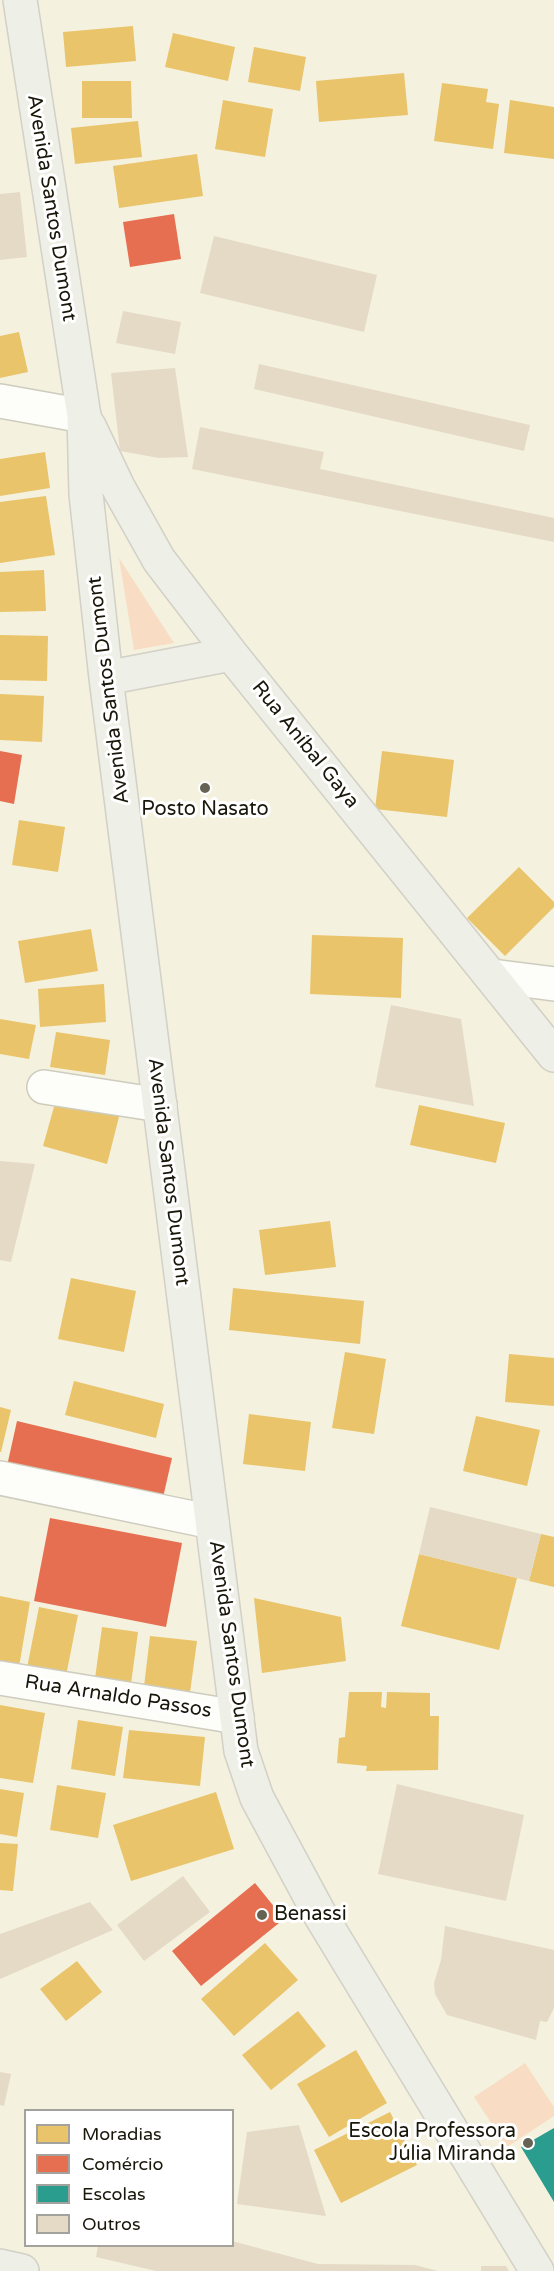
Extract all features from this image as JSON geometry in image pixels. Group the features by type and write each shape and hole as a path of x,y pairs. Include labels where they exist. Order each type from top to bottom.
{"main road":[{"name":"Avenida Santos Dumont","path":"20,0 84,416 86,494 106,678 241,1751 257,1798 319,1912 537,2271"},
{"name":"Rua Aníbal Gaya","path":"84,416 118,487 159,560 231,654 554,1055"},
{"path":"106,678 231,654"},
{"path":"0,2266 22,2271"}],"street":[{"path":"0,401 84,416"},
{"path":"492,976 554,984"},
{"path":"44,1087 160,1105"},
{"path":"0,1478 212,1522"},
{"name":"Rua Arnaldo Passos","path":"0,1678 237,1717"}],"shaded area":[{"path":"119,558 174,643 134,650"},
{"path":"525,2063 554,2107 554,2116 507,2147 474,2097"}],"building: Moradias":[{"path":"133,26 136,61 66,67 63,32"},
{"path":"173,33 235,47 228,81 165,67"},
{"path":"254,47 306,57 300,91 248,82"},
{"path":"404,73 408,115 319,122 316,81"},
{"path":"82,81 131,81 132,118 82,118"},
{"path":"442,83 488,89 486,102 499,104 493,149 434,141"},
{"path":"223,100 273,109 265,157 215,149"},
{"path":"510,100 554,107 554,159 504,153"},
{"path":"138,121 142,157 75,164 71,128"},
{"path":"197,154 203,196 119,208 113,166"},
{"path":"19,332 28,372 0,378 0,336"},
{"path":"45,452 50,488 0,496 0,459"},
{"path":"46,496 55,555 0,563 0,502"},
{"path":"44,570 46,611 0,612 0,572"},
{"path":"0,635 48,636 47,681 0,680"},
{"path":"0,694 44,696 42,742 0,740"},
{"path":"382,751 454,760 447,817 375,809"},
{"path":"19,820 65,827 58,872 12,865"},
{"path":"519,867 554,902 554,907 505,956 467,918"},
{"path":"91,929 98,971 25,983 18,941"},
{"path":"312,935 403,938 401,998 310,994"},
{"path":"104,984 106,1022 40,1027 38,989"},
{"path":"0,1019 36,1025 29,1059 0,1054"},
{"path":"56,1032 110,1040 105,1075 50,1067"},
{"path":"57,1096 120,1113 107,1164 43,1146"},
{"path":"419,1105 505,1123 496,1163 410,1145"},
{"path":"330,1221 336,1267 265,1275 259,1230"},
{"path":"71,1278 136,1291 124,1352 58,1339"},
{"path":"233,1288 364,1301 360,1344 229,1330"},
{"path":"345,1352 386,1359 374,1434 332,1428"},
{"path":"509,1354 554,1358 554,1406 505,1402"},
{"path":"74,1381 164,1404 156,1438 65,1415"},
{"path":"0,1407 11,1410 1,1452 0,1452"},
{"path":"249,1414 311,1422 305,1471 243,1464"},
{"path":"476,1416 540,1430 527,1486 463,1471"},
{"path":"541,1534 554,1537 554,1587 529,1581"},
{"path":"419,1554 517,1578 499,1650 401,1626"},
{"path":"0,1596 30,1602 19,1667 0,1663"},
{"path":"254,1598 341,1617 346,1661 262,1673"},
{"path":"39,1607 78,1615 66,1676 27,1668"},
{"path":"102,1627 138,1632 130,1691 94,1686"},
{"path":"150,1636 197,1641 189,1700 143,1695"},
{"path":"349,1692 382,1692 381,1707 386,1708 387,1692 430,1693 430,1716 439,1716 438,1770 366,1771 367,1766 337,1763 339,1738 345,1737"},
{"path":"0,1705 45,1713 33,1783 0,1778"},
{"path":"78,1720 123,1727 115,1776 71,1769"},
{"path":"129,1730 205,1737 200,1786 123,1778"},
{"path":"57,1785 106,1793 98,1838 50,1830"},
{"path":"0,1789 24,1793 17,1837 0,1834"},
{"path":"216,1792 234,1849 131,1881 113,1825"},
{"path":"0,1843 18,1844 13,1891 0,1890"},
{"path":"265,1943 298,1980 234,2036 201,1999"},
{"path":"77,1961 102,1992 66,2021 40,1989"},
{"path":"298,2011 326,2046 271,2090 242,2055"},
{"path":"356,2050 387,2103 329,2137 297,2084"},
{"path":"390,2112 417,2165 341,2203 314,2150"}],"building: Comércio":[{"path":"174,214 181,259 130,267 123,222"},
{"path":"0,751 22,755 14,804 0,801"},
{"path":"17,1421 172,1458 162,1502 7,1466"},
{"path":"50,1518 182,1543 166,1627 34,1601"},
{"path":"255,1883 284,1919 201,1986 172,1951"}],"building: Escolas":[{"path":"554,2128 554,2202 521,2147"}],"building: Outros":[{"path":"20,192 27,257 0,260 0,194"},
{"path":"214,236 377,275 364,332 200,293"},
{"path":"123,311 181,322 175,354 116,343"},
{"path":"259,364 530,425 524,451 254,389"},
{"path":"175,368 188,457 159,458 120,451 111,373"},
{"path":"200,427 324,452 320,469 554,518 554,542 192,469"},
{"path":"391,1005 461,1019 474,1106 375,1087"},
{"path":"0,1161 35,1164 11,1262 0,1260"},
{"path":"430,1507 541,1534 529,1581 419,1554"},
{"path":"397,1784 524,1815 506,1901 378,1874"},
{"path":"183,1876 210,1912 144,1961 117,1925"},
{"path":"90,1902 113,1930 0,1979 0,1934"},
{"path":"445,1926 554,1950 554,2008 547,2022 540,2021 536,2040 447,2015 435,1994 434,1983 441,1960"},
{"path":"0,2072 11,2074 4,2106 0,2105"},
{"path":"299,2125 326,2216 237,2204 247,2132"},
{"path":"234,2242 318,2264 415,2265 438,2271 156,2271 96,2257 98,2247 234,2247"},
{"path":"481,2266 506,2266 509,2271 481,2271"}],"place":[{"name":"Posto Nasato","path":"205,788"},
{"name":"Benassi","path":"262,1915"},
{"name":"Escola Professora Júlia Miranda","path":"528,2143"}]}
